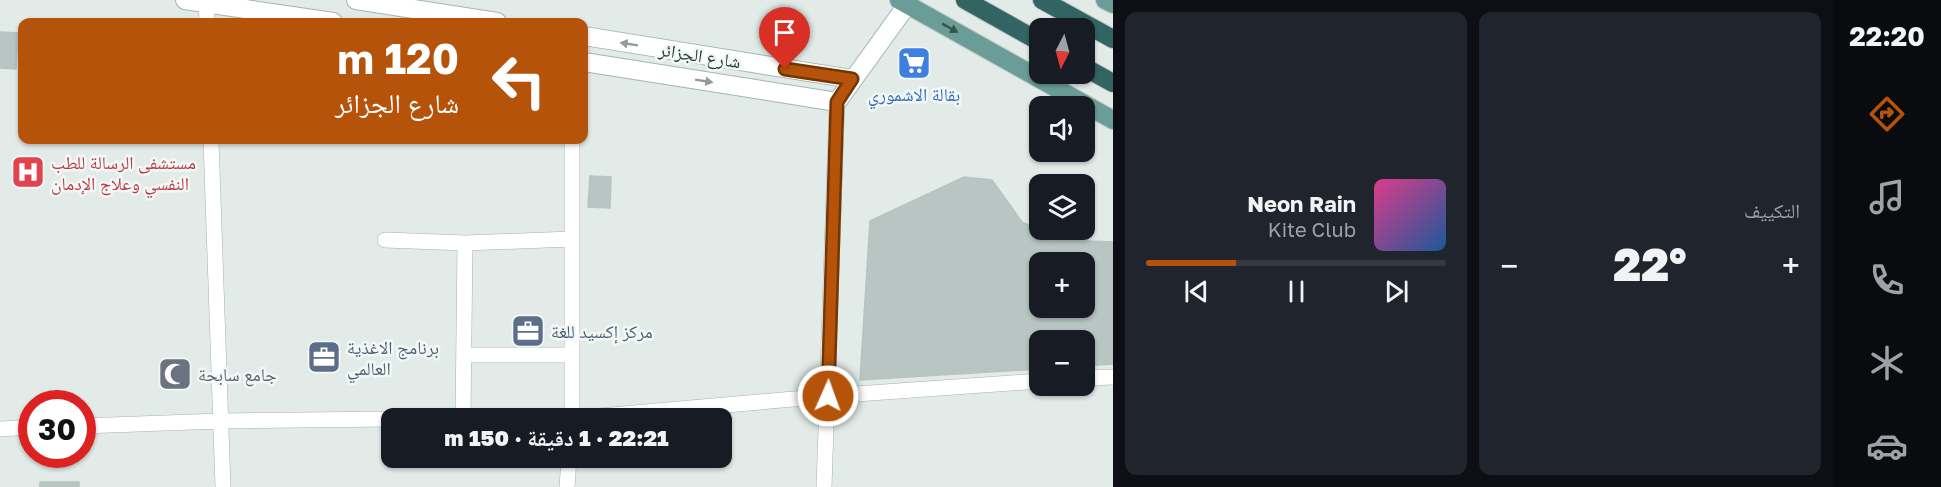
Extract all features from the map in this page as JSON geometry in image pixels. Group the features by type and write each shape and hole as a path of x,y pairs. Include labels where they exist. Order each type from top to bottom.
{"highway":[{"path":"965,0 1029,36"},
{"path":"1042,0 1113,39"},
{"path":"1095,73 1113,83"}],"main road":[{"path":"185,0 206,1 309,18"},
{"path":"356,0 471,18"},
{"path":"1105,0 1113,4"},
{"path":"837,102 903,2 1113,120"},
{"name":"شارع الجزائر","path":"588,37 852,79"},
{"name":"شارع الجزائر","path":"588,63 837,102"}],"street":[{"path":"206,1 207,18"},
{"path":"824,487 837,102"},
{"path":"211,144 223,487"},
{"path":"572,144 572,408"},
{"path":"386,240 465,243 572,239"},
{"path":"463,408 465,243"},
{"path":"464,355 572,355"},
{"path":"1095,377 1113,376"},
{"path":"692,408 1029,382"},
{"path":"96,425 381,419"},
{"path":"0,429 18,428"},
{"path":"567,487 568,468"}],"building":[{"path":"0,32 18,33 16,69 0,68"},
{"path":"590,176 611,177 610,208 588,207"},
{"path":"964,177 992,180 1022,222 1029,225 1029,240 1113,242 1113,364 1095,365 1095,330 1029,330 1029,370 860,380 870,221"},
{"path":"40,482 79,482 79,487 40,487"}],"place":[{"name":"بقالة الاشموري","path":"914,63"},
{"name":"مستشفى الرسالة للطب النفسي وعلاج الإدمان","path":"28,172"},
{"name":"مركز إكسيد للغة","path":"528,331"},
{"name":"برنامج الاغذية العالمي","path":"324,357"},
{"name":"جامع سابحة","path":"175,374"}],"route":[{"path":"785,69 852,79 837,102 828,396"}]}
